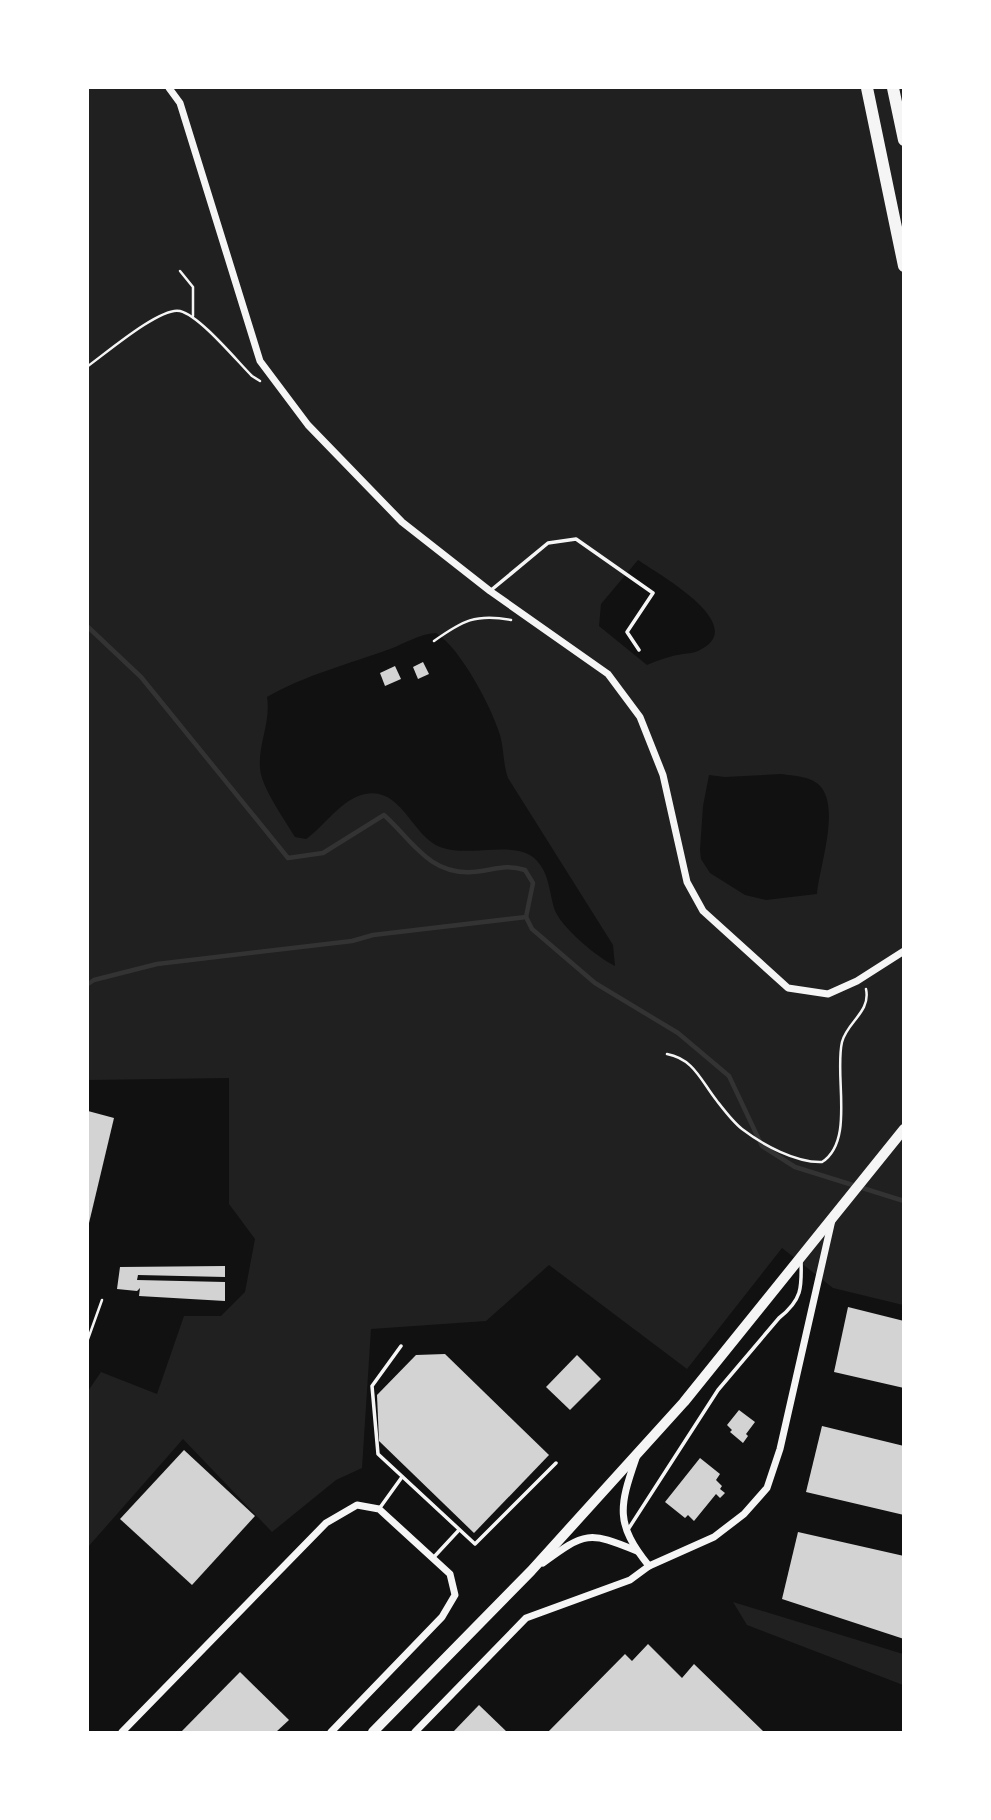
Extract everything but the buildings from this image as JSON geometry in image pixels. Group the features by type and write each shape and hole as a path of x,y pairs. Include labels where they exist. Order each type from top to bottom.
{"highway":[{"path":"867,88 904,266"},
{"path":"893,88 904,141"}],"street":[{"path":"169,88 180,103 260,361 308,425 402,522 489,591 608,674 640,717 663,775 687,882 703,911 788,988 828,994 861,978 904,951"},
{"path":"373,1732 531,1571 684,1402 904,1129"},
{"path":"415,1732 526,1618 630,1580 649,1566 714,1537 744,1514 767,1488 780,1449 833,1216"},
{"path":"637,1454 622,1508 626,1533 649,1566"},
{"path":"122,1732 326,1523 357,1505 379,1509 433,1558 450,1574 455,1595 442,1616 331,1732"},
{"path":"531,1571 559,1550 586,1536 596,1536 637,1551"}],"lane":[{"path":"489,591 548,543 576,540 653,593 627,632 639,650"},
{"path":"626,1533 718,1390 800,1295 801,1255"},
{"path":"401,1346 372,1386 378,1454 475,1544 556,1463"},
{"path":"379,1509 402,1477"},
{"path":"433,1558 460,1530"}],"path":[{"path":"180,271 193,287 193,316"},
{"path":"88,366 159,315 177,310 193,316 252,376 264,383"},
{"path":"434,641 470,619 493,616 535,622"},
{"path":"667,1054 688,1062 716,1101 741,1128 781,1152 812,1163 822,1163 834,1150 842,1118 840,1069 843,1040 868,1000 861,978"},
{"path":"88,1339 102,1300"}],"shaded area":[{"path":"88,88 903,88 903,1305 833,1288 782,1248 687,1369 549,1265 486,1321 371,1329 362,1468 336,1480 272,1532 183,1439 88,1547 88,1391 101,1372 157,1394 184,1316 221,1316 245,1292 255,1239 229,1204 229,1078 88,1080","holes":["638,560 696,601 715,628 712,640 696,652 647,665 599,626 601,604","436,633 446,641 474,679 500,735 508,778 613,945 615,966 589,949 564,924 554,908 543,869 534,858 525,853 515,850 463,851 440,847 430,841 397,804 388,797 377,794 365,794 348,801 306,839 295,837 274,803 264,784 260,768 267,697 312,676","781,774 808,779 821,787 829,810 829,824 817,894 766,900 745,895 710,873 701,859 700,850 703,806 709,775 725,777"]},
{"path":"733,1602 903,1654 903,1685 747,1625"}],"waterway":[{"path":"88,627 141,677 288,858 323,853 384,815 422,854 444,868 472,872 504,867 525,870 533,883 526,917"},
{"path":"526,917 532,929 595,983 678,1033 729,1076 762,1146 795,1167 904,1201"},
{"path":"88,984 94,980 157,964 526,917"}]}
